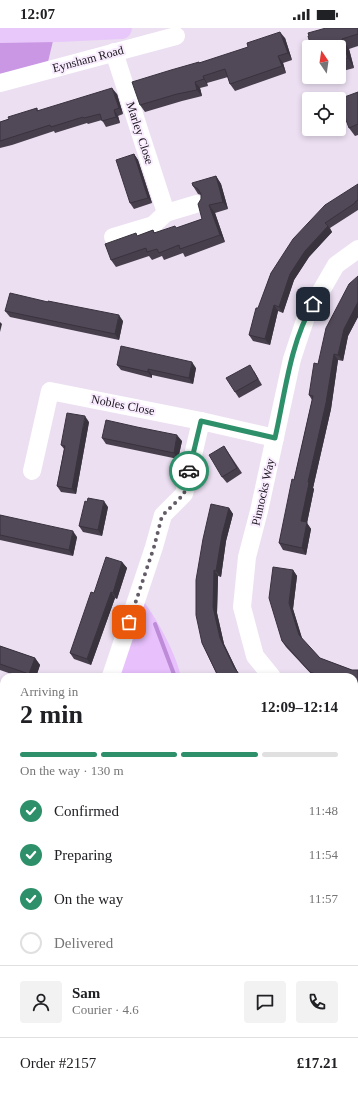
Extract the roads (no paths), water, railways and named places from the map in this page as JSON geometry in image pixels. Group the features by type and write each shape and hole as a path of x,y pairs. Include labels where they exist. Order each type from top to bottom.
{"main road":[{"name":"Eynsham Road","path":"0,32 58,32 122,28"}],"street":[{"name":"Eynsham Road","path":"0,83 176,36"},
{"name":"Marley Close","path":"114,52 166,213"},
{"path":"113,237 153,224 166,213 196,204"},
{"name":"Pinnocks Way","path":"269,673 255,656 242,607 247,557 260,511 292,358 306,316 336,265 358,249"},
{"name":"Nobles Close","path":"32,471 50,391 201,421 275,438"},
{"path":"112,673 154,547 162,516 184,494 201,421"}],"waterway":[{"path":"155,624 173,673"}]}
